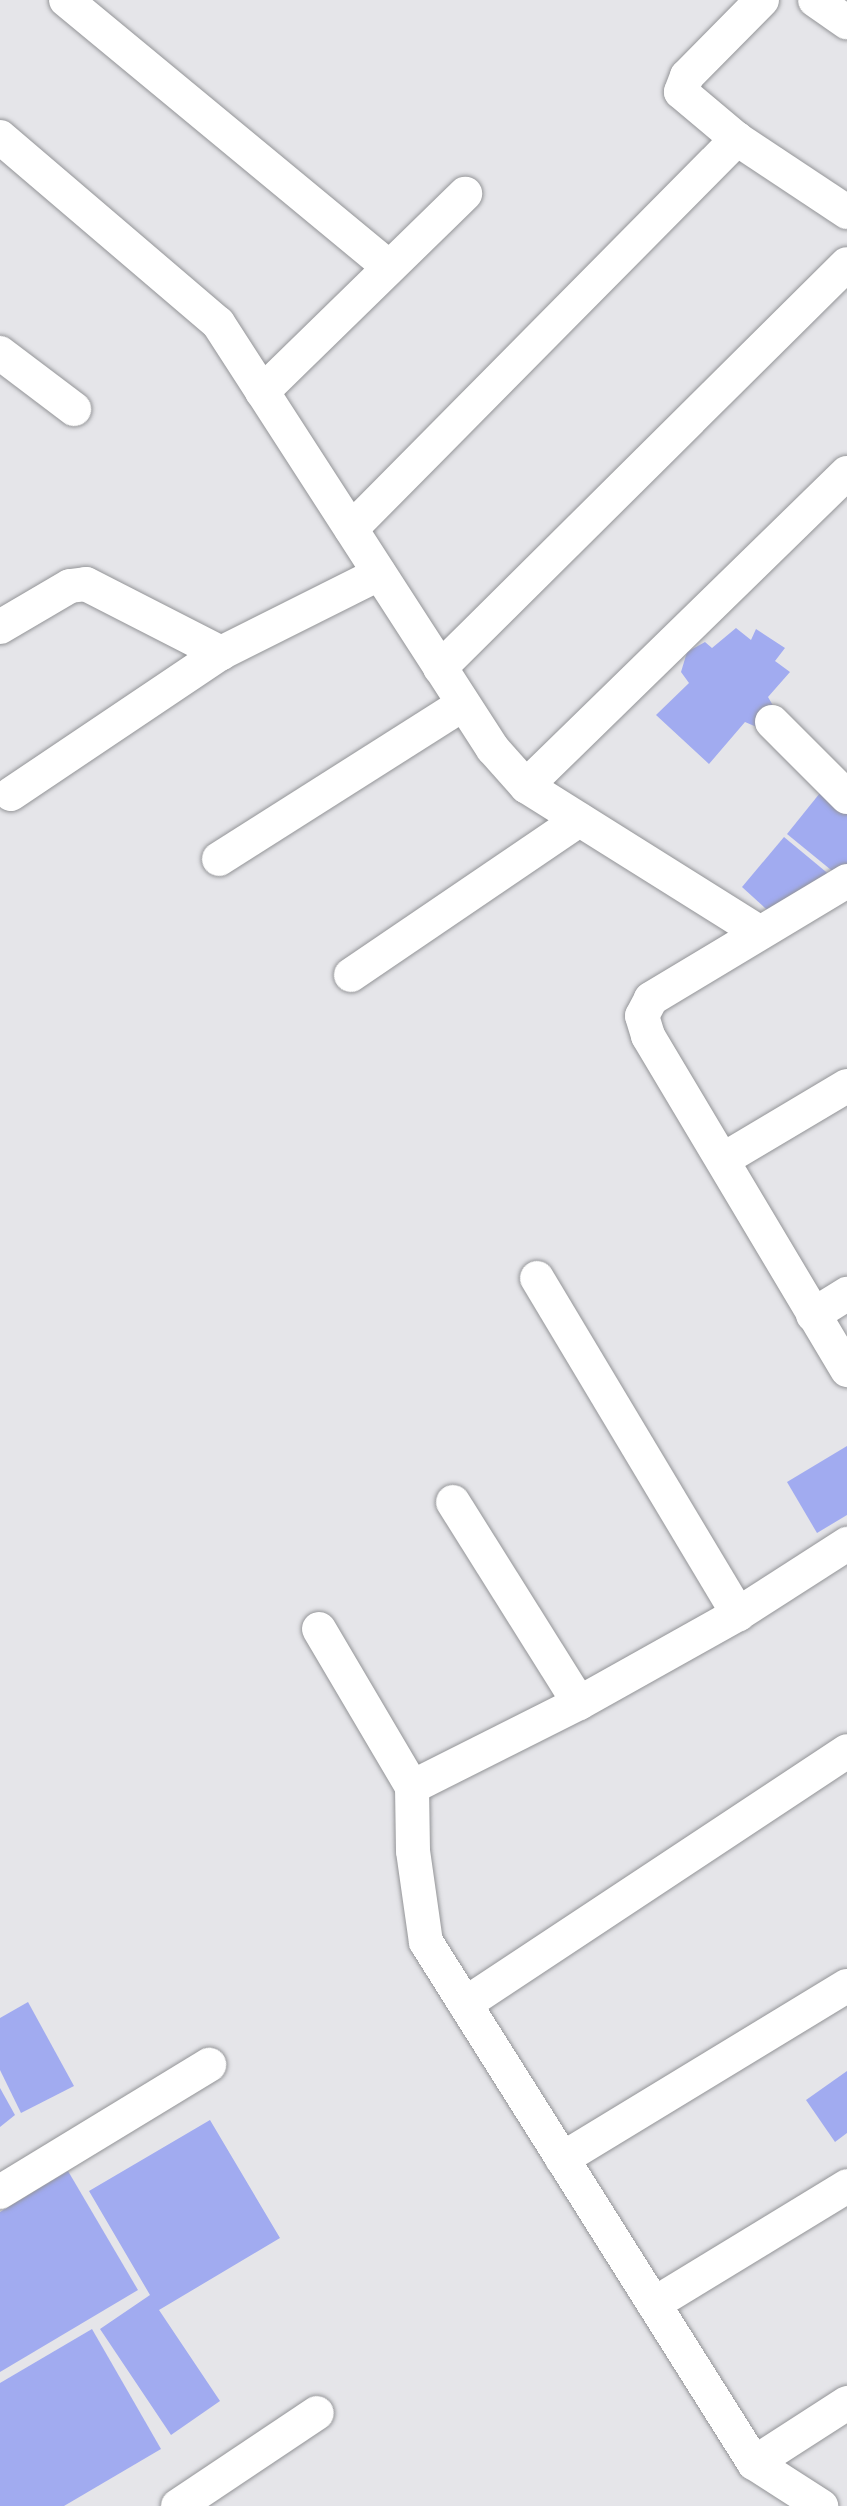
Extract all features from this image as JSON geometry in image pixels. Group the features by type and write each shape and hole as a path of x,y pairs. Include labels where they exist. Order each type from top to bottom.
{"street":[{"path":"66,0 388,266"},
{"path":"762,0 687,76 681,92 737,139 847,212"},
{"path":"815,0 847,22"},
{"path":"0,137 218,323 463,704 493,749 526,786 760,933"},
{"path":"351,529 737,139"},
{"path":"262,392 465,194"},
{"path":"440,668 847,264"},
{"path":"0,353 74,409"},
{"path":"526,786 847,473"},
{"path":"11,794 221,653 379,574"},
{"path":"0,627 70,586 86,584 221,653"},
{"path":"219,859 463,704"},
{"path":"772,722 847,797"},
{"path":"351,975 579,820"},
{"path":"847,881 651,999 642,1016 648,1036 847,1370"},
{"path":"724,1159 847,1086"},
{"path":"537,1278 738,1614"},
{"path":"813,1315 847,1294"},
{"path":"453,1502 579,1703"},
{"path":"412,1787 579,1703 738,1614 847,1544"},
{"path":"319,1629 412,1787 421,1927 465,2004 754,2463 821,2506"},
{"path":"465,2004 847,1751"},
{"path":"562,2159 847,1986"},
{"path":"0,2192 209,2065"},
{"path":"654,2304 847,2186"},
{"path":"754,2463 847,2403"},
{"path":"178,2506 317,2413"}],"building":[{"path":"736,628 751,640 756,629 785,648 775,661 790,672 768,697 775,709 759,728 745,722 709,764 656,715 689,683 681,672 687,652 705,642 712,648"},
{"path":"824,788 847,806 847,868 836,874 787,834"},
{"path":"784,837 831,876 776,918 742,887"},
{"path":"847,1446 847,1515 817,1533 787,1482"},
{"path":"28,2002 74,2086 21,2113 0,2070 0,2018"},
{"path":"847,2071 847,2133 835,2142 806,2100"},
{"path":"0,2088 15,2115 0,2127"},
{"path":"210,2120 280,2238 159,2310 220,2401 171,2435 100,2329 150,2295 89,2191"},
{"path":"68,2171 138,2290 0,2372 0,2212"},
{"path":"92,2329 161,2449 64,2506 0,2506 0,2383"}]}
